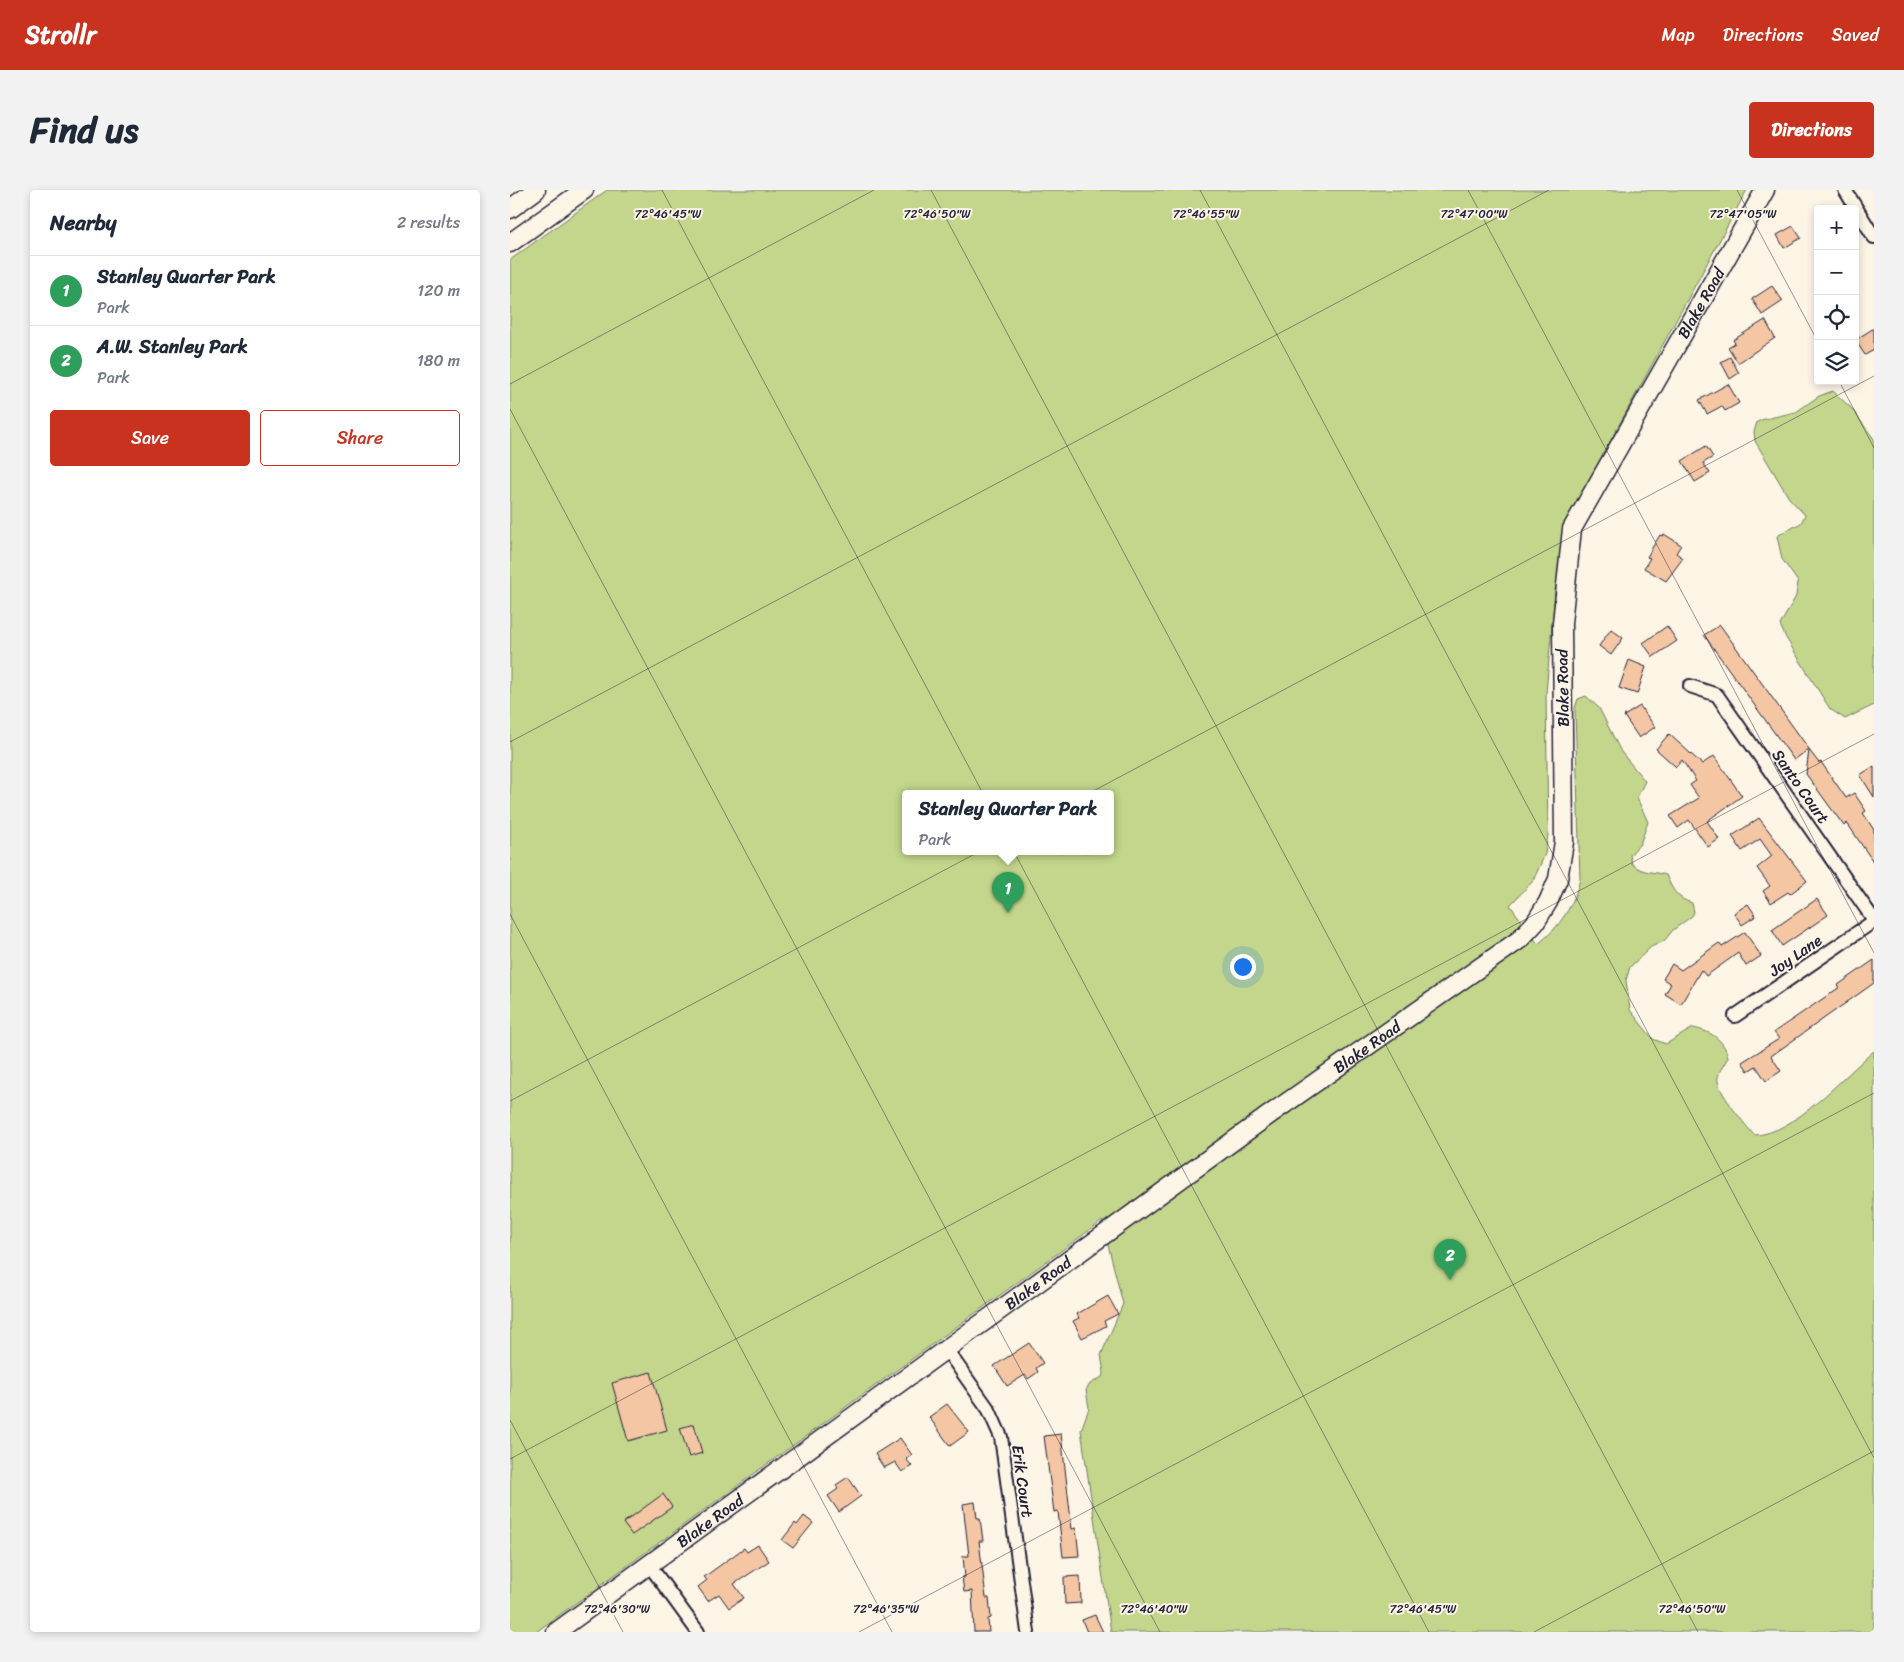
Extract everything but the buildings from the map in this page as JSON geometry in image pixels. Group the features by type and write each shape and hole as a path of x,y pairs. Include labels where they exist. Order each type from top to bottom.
{"street":[{"path":"510,209 536,190"},
{"path":"510,243 584,190"},
{"name":"Blake Road","path":"556,1632 650,1566 1269,1115 1519,940 1534,923 1548,902 1558,880 1564,842 1562,623 1572,530 1764,190"},
{"path":"1845,190 1874,237"},
{"name":"Santo Court","path":"1690,686 1717,695 1874,920"},
{"name":"Joy Lane","path":"1735,1016 1874,920"},
{"name":"Erik Court","path":"946,1350 989,1410 1001,1437 1028,1632"},
{"path":"650,1566 698,1632"}],"green space":[{"path":"607,190 1747,190 1587,484 1564,538 1555,590 1546,693 1548,835 1545,854 1533,881 1510,905 1538,944 1559,923 1574,898 1580,879 1575,708 1578,699 1586,696 1599,708 1621,752 1645,781 1637,798 1648,822 1640,844 1630,855 1632,864 1645,871 1666,875 1676,893 1682,899 1692,903 1694,912 1692,916 1673,930 1664,941 1651,947 1630,967 1626,980 1630,1010 1653,1039 1666,1044 1693,1028 1705,1031 1720,1041 1728,1057 1718,1076 1718,1082 1723,1094 1754,1135 1769,1132 1802,1115 1874,1051 1874,1632 1111,1632 1081,1430 1089,1408 1086,1390 1090,1384 1102,1377 1104,1373 1101,1355 1123,1304 1102,1221 536,1632 510,1632 510,260"},
{"path":"1833,391 1852,409 1874,439 1874,705 1845,719 1830,709 1780,625 1796,596 1798,582 1782,559 1777,536 1801,523 1805,515 1789,498 1755,441 1754,432 1757,422 1796,412 1819,396"}],"place":[{"name":"Stanley Quarter Park","path":"1008,913"},
{"name":"A.W. Stanley Park","path":"1450,1280"}]}
